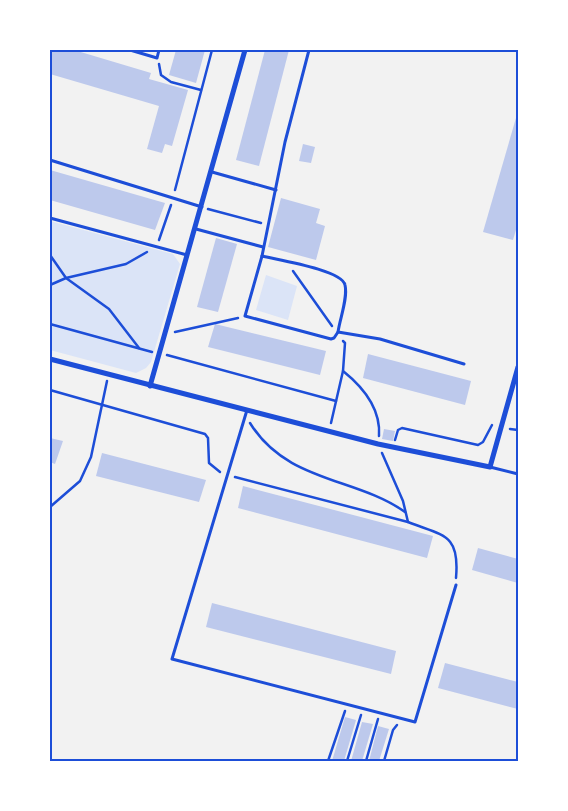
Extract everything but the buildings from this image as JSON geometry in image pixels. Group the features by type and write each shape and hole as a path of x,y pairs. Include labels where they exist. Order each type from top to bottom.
{"street":[{"path":"150,386 246,50"},
{"path":"50,359 378,444 490,467 518,367"}],"lane":[{"path":"130,50 157,58 159,50"},
{"path":"262,256 330,272 342,277 345,284 345,294 338,333 331,339 244,316 262,256 267,224 309,50"},
{"path":"50,160 202,207"},
{"path":"212,172 276,190"},
{"path":"50,218 188,255"},
{"path":"196,229 263,247"},
{"path":"338,333 380,339 464,364"},
{"path":"247,409 172,659 415,722 456,585"},
{"path":"490,467 518,474"}],"path":[{"path":"50,285 66,278 126,264 157,247 173,198 212,50"},
{"path":"157,58 161,75 171,82 201,90"},
{"path":"202,207 267,224"},
{"path":"50,255 66,278 109,309 140,349"},
{"path":"287,262 345,343 343,371 330,431"},
{"path":"165,334 244,316"},
{"path":"50,324 336,401"},
{"path":"343,371 364,391 375,409 380,425 378,444 408,522"},
{"path":"50,507 80,481 90,457 108,375"},
{"path":"50,390 205,434 208,438 209,463 218,471 228,475 408,522 439,533 450,540 454,548 457,568 456,585"},
{"path":"246,416 254,428 288,460 315,476 390,502 406,513"},
{"path":"394,445 398,430 402,428 478,446 483,442 490,424 501,427"},
{"path":"328,761 348,704"},
{"path":"347,761 363,708"},
{"path":"366,761 379,713"},
{"path":"384,761 393,730 404,719"}],"shaded area":[{"path":"50,221 173,254 180,264 151,362 146,368 136,373 50,350"},
{"path":"266,275 297,286 288,320 256,310"}]}
